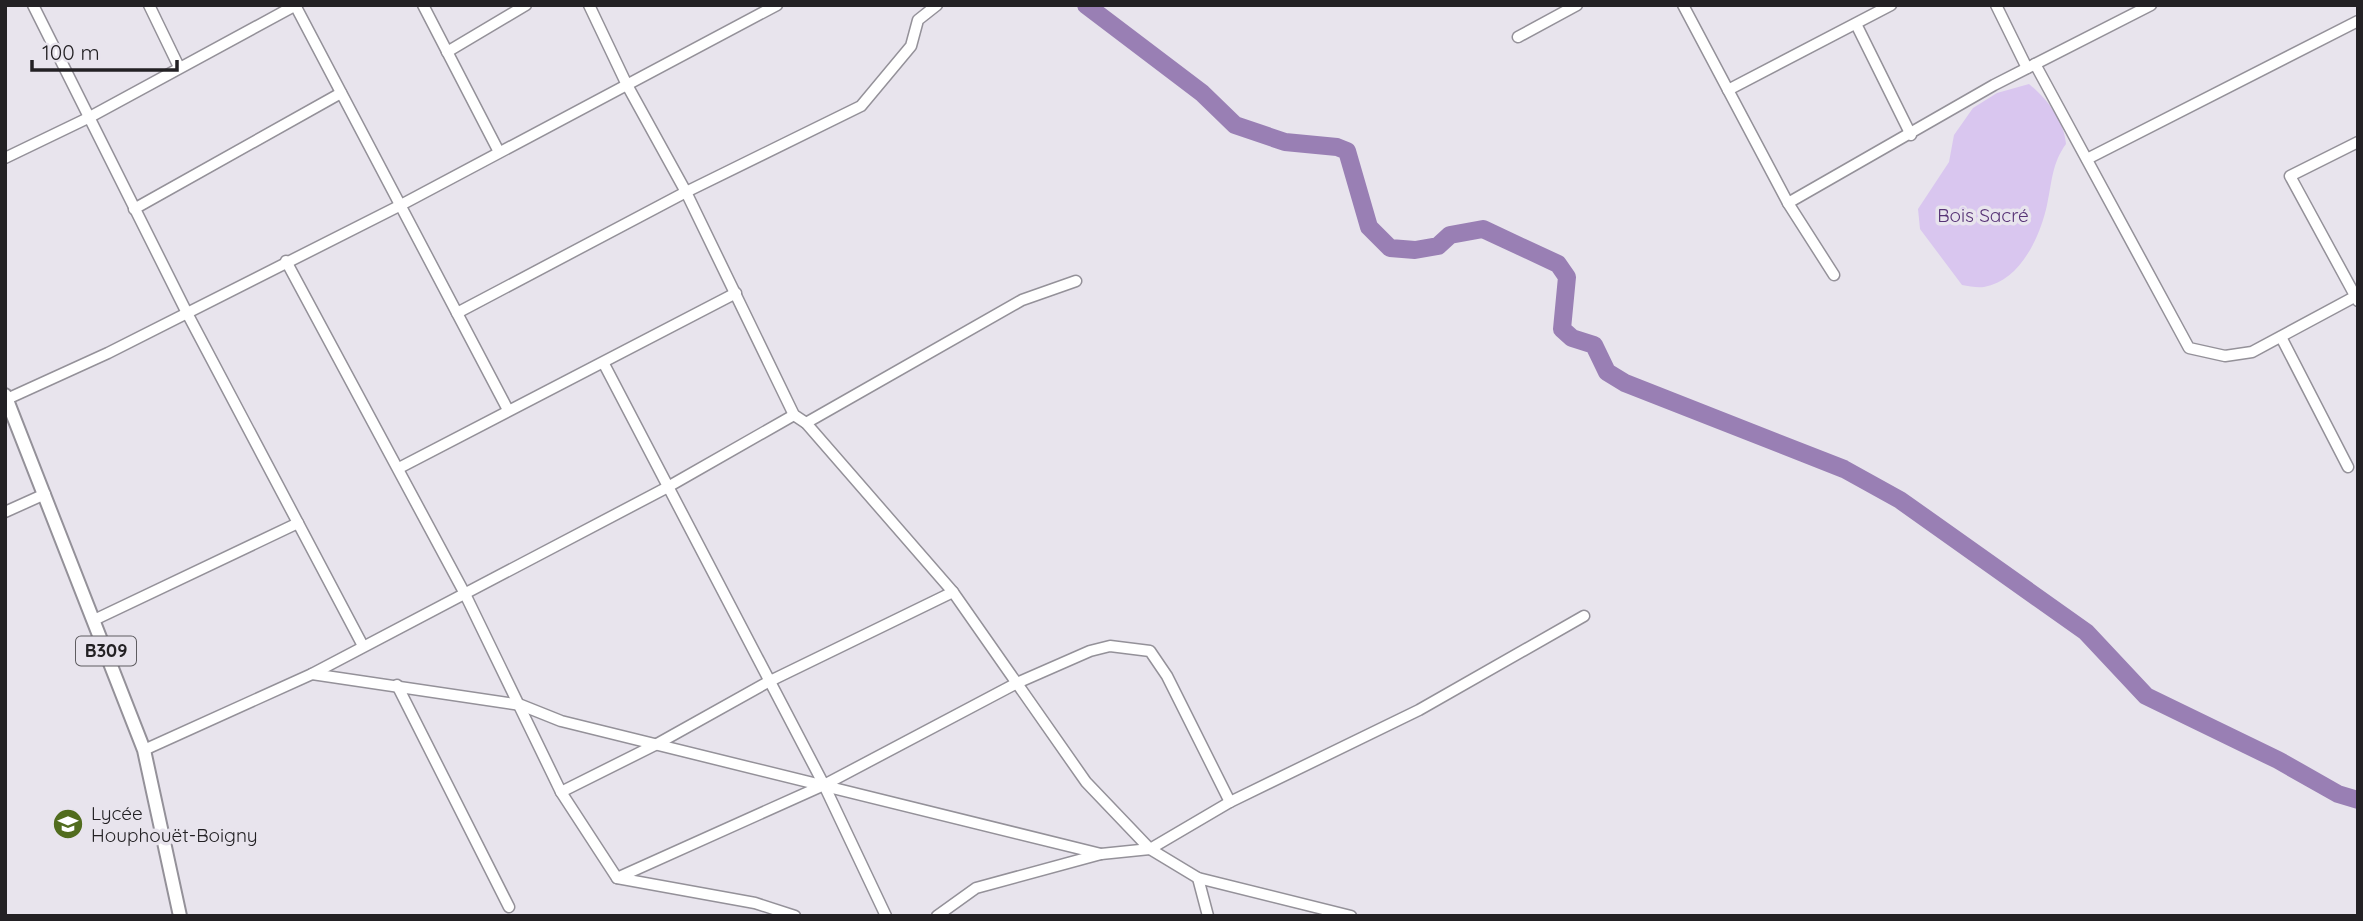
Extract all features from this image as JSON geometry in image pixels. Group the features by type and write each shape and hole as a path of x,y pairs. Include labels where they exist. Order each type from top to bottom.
{"main road":[{"name":"B309","path":"6,397 144,750 180,916"}],"street":[{"path":"33,5 187,313 363,646"},
{"path":"149,5 179,67"},
{"path":"5,158 88,118 295,5 508,410"},
{"path":"423,5 499,152"},
{"path":"447,52 526,5"},
{"path":"589,5 627,85 686,191 794,415 806,423 953,592 1086,782 1150,849 1198,878 1351,916"},
{"path":"6,397 108,353 399,206 777,5"},
{"path":"457,313 686,191 861,106 911,46 918,20 937,5"},
{"path":"1518,37 1577,5"},
{"path":"1683,5 1788,203 1834,275"},
{"path":"1728,90 1891,5"},
{"path":"1996,5 2087,159 2189,348 2206,354 2239,356 2357,298 2290,176 2358,142"},
{"path":"1788,203 2031,66 2151,5"},
{"path":"2087,159 2358,21"},
{"path":"1856,24 1911,135"},
{"path":"134,209 341,93"},
{"path":"286,261 465,594 561,792 617,878 755,903 795,916"},
{"path":"806,423 1022,300 1076,281"},
{"path":"399,468 508,410 604,364 736,293"},
{"path":"2281,337 2348,467"},
{"path":"604,364 666,488 824,785 886,916"},
{"path":"144,750 312,674 666,488 794,415"},
{"path":"5,512 44,494"},
{"path":"93,620 298,523"},
{"path":"561,792 657,744 768,682 953,592"},
{"path":"937,916 976,888 1101,854 1150,849 1230,802 1419,710 1584,616"},
{"path":"617,878 824,785 1017,683 1090,650 1110,646 1150,651 1167,676 1230,802"},
{"path":"312,674 521,705 561,721 1101,854"},
{"path":"397,685 509,907"},
{"path":"1198,878 1208,916"}],"green space":[{"name":"Bois Sacré","path":"2029,84 2054,111 2065,135 2066,144 2055,166 2044,217 2026,256 2008,276 1984,287 1962,285 1920,229 1918,209 1949,162 1954,135 1973,108 1997,93"}],"waterway":[{"path":"1086,5 1202,93 1235,125 1285,142 1337,147 1347,151 1369,227 1390,248 1415,250 1438,246 1450,235 1483,229 1558,264 1567,277 1562,329 1572,338 1594,345 1607,372 1625,383 1844,469 1900,500 2086,632 2146,696 2278,760 2338,794 2358,800"}],"place":[{"name":"Lycée Houphouët-Boigny","path":"68,824"}]}
